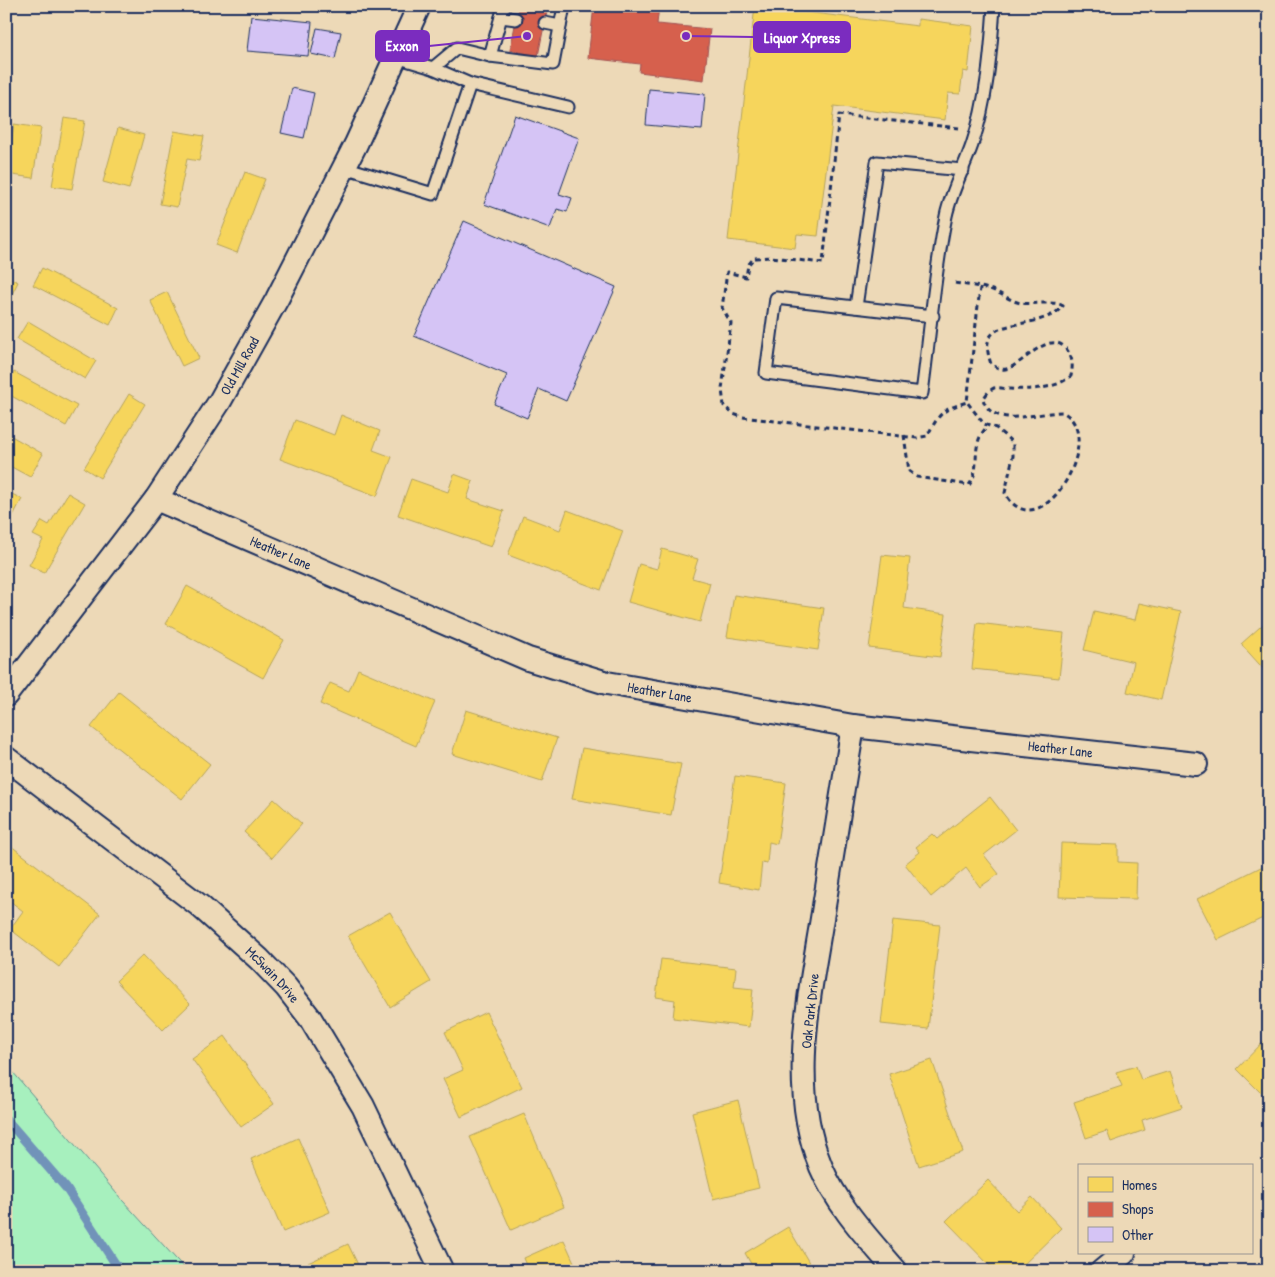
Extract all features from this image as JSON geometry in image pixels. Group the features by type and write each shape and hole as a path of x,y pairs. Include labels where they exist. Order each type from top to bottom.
{"street":[{"name":"Old Mill Road","path":"6,695 156,499 225,392 277,299 344,167 418,6"},
{"name":"Heather Lane","path":"156,499 528,659 607,683 853,726 1196,764"},
{"name":"Oak Park Drive","path":"853,726 809,1000 804,1096 808,1125 818,1158 833,1192 846,1212 896,1271"},
{"name":"McSwain Drive","path":"6,758 200,906 259,959 286,987 310,1018 363,1106 432,1246 442,1271"},
{"path":"1102,1271 1123,1254"}],"lane":[{"path":"432,68 457,48 490,56 553,64 564,6"},
{"path":"933,316 776,298 766,373 922,393 933,316 946,215 963,170 982,108 994,6"},
{"path":"490,56 502,12 516,19"},
{"path":"545,23 560,26"},
{"path":"396,57 432,68 470,84 568,107"},
{"path":"344,167 433,194 470,84"},
{"path":"856,307 877,162 963,170"}],"path":[{"path":"918,6 933,6"},
{"path":"937,280 980,288 990,290 1020,303 1055,303 1063,306 1050,318 1028,324 1007,325 995,330 987,343 991,364 998,369 1008,369 1045,344 1056,342 1065,347 1073,364 1071,376 1064,383 1012,390 995,388 987,393 983,400 986,408 991,413 1002,417 1062,412 1071,416 1077,425 1080,436 1075,456 1063,487 1049,504 1034,511 1021,510 1009,502 1004,493 1013,456 1013,444 996,428 984,424 967,402 980,288"},
{"path":"904,435 909,471 917,477 969,485 974,479 976,444 980,433 988,425"}],"green space":[{"path":"6,1064 123,1201 187,1271 6,1271"}],"building: Homes":[{"path":"755,6 782,6 781,9 918,26 918,19 973,26 968,72 963,71 960,94 948,93 945,120 834,106 818,236 797,234 795,248 728,240"},
{"path":"64,118 85,121 72,189 52,186"},
{"path":"14,124 41,128 33,178 6,174"},
{"path":"118,128 144,135 129,189 103,182"},
{"path":"174,131 204,136 199,161 187,159 177,207 160,204"},
{"path":"245,172 265,179 237,253 216,245"},
{"path":"42,268 118,308 110,325 33,285"},
{"path":"6,276 18,282 6,306"},
{"path":"167,292 199,358 182,366 150,300"},
{"path":"28,321 96,361 85,379 17,339"},
{"path":"14,372 77,406 66,426 6,393 6,385"},
{"path":"129,394 145,404 100,478 84,468"},
{"path":"341,415 380,431 373,450 392,457 377,496 280,459 295,420 334,435"},
{"path":"6,433 43,454 30,477 6,464"},
{"path":"454,474 473,481 467,499 504,511 491,547 398,515 411,479 448,492"},
{"path":"6,491 22,499 8,525 6,524"},
{"path":"68,493 85,503 44,573 29,565 43,540 33,535 42,521 49,525"},
{"path":"567,510 623,531 601,590 508,555 523,516 560,530"},
{"path":"662,549 698,559 692,578 710,583 700,622 628,602 639,564 657,569"},
{"path":"882,555 910,558 904,608 946,614 940,657 869,648"},
{"path":"187,586 284,640 263,678 166,624"},
{"path":"734,595 824,608 818,650 727,637"},
{"path":"1139,603 1181,612 1161,700 1127,692 1134,662 1084,650 1094,611 1135,620"},
{"path":"1269,619 1269,675 1241,644"},
{"path":"977,623 1064,633 1059,678 972,669"},
{"path":"358,669 435,702 416,746 320,704 330,683 349,691"},
{"path":"119,692 210,764 182,799 91,727"},
{"path":"466,710 557,738 542,782 452,754"},
{"path":"582,748 681,764 671,815 572,799"},
{"path":"735,776 786,783 777,844 769,842 767,863 762,862 759,890 719,883"},
{"path":"990,797 1016,830 984,855 999,874 980,887 966,868 931,897 905,864 920,852 916,847 932,834 937,839"},
{"path":"274,799 302,824 272,858 244,832"},
{"path":"6,842 100,914 59,967 10,929 23,911 6,898"},
{"path":"1061,843 1118,845 1118,862 1137,863 1136,899 1059,897"},
{"path":"1269,863 1269,915 1218,940 1197,899"},
{"path":"390,912 431,982 390,1007 348,936"},
{"path":"893,920 940,925 928,1029 881,1024"},
{"path":"143,955 190,1004 163,1030 116,981"},
{"path":"661,959 736,968 734,987 753,989 749,1027 673,1018 675,1000 656,997"},
{"path":"486,1012 522,1087 461,1117 443,1079 463,1070 445,1032"},
{"path":"225,1036 274,1104 241,1127 192,1059"},
{"path":"1265,1040 1269,1044 1269,1101 1237,1069"},
{"path":"932,1060 963,1152 919,1166 889,1074"},
{"path":"1136,1066 1141,1080 1170,1071 1182,1107 1142,1120 1145,1130 1111,1142 1107,1131 1086,1138 1074,1102 1122,1086 1116,1072"},
{"path":"738,1100 759,1188 713,1199 692,1112"},
{"path":"524,1114 564,1207 511,1230 470,1137"},
{"path":"298,1138 330,1212 283,1232 251,1159"},
{"path":"988,1180 1017,1211 1032,1197 1061,1228 1017,1271 995,1271 946,1221"},
{"path":"788,1227 814,1271 755,1271 745,1253"},
{"path":"564,1240 578,1271 529,1271 524,1258"},
{"path":"348,1244 361,1271 311,1271 308,1263"}],"building: Shops":[{"path":"519,6 548,6 538,56 510,50"},
{"path":"594,6 659,6 657,24 710,29 704,80 639,72 640,64 588,58"}],"building: Other":[{"path":"251,16 312,22 308,56 247,51"},
{"path":"317,28 341,32 335,59 311,54"},
{"path":"292,88 314,93 304,138 281,133"},
{"path":"649,89 705,94 702,130 646,125"},
{"path":"515,115 579,138 559,194 572,198 567,212 557,209 550,228 484,204"},
{"path":"464,221 616,287 566,401 539,389 527,418 494,404 507,375 414,336"}],"waterway":[{"path":"6,1119 66,1188 120,1271"}],"place":[{"name":"Exxon","path":"527,36"},
{"name":"Liquor Xpress","path":"686,36"}]}
